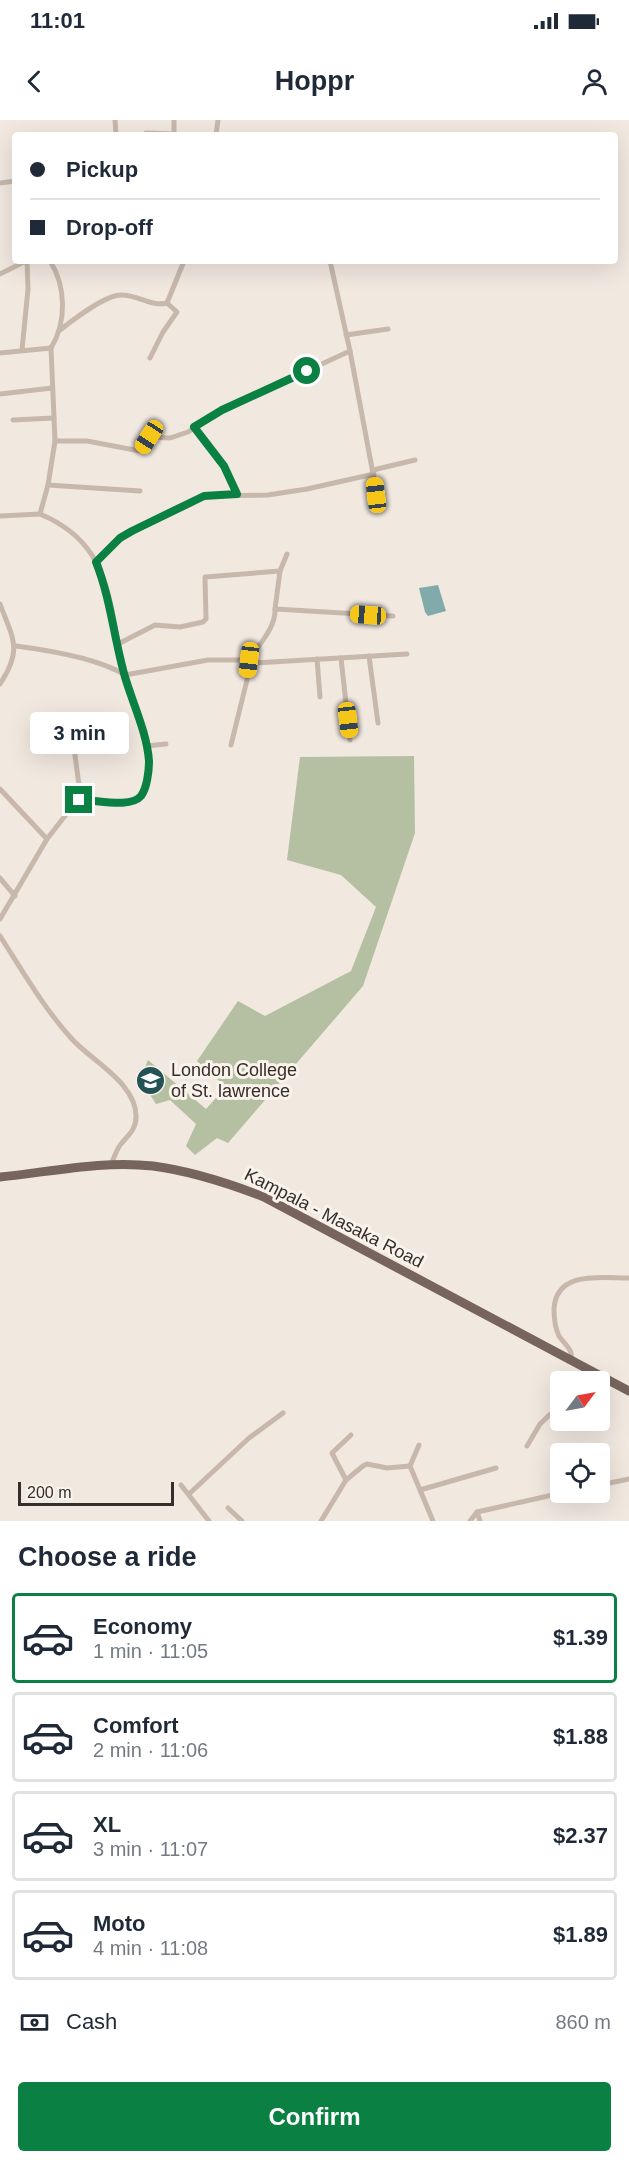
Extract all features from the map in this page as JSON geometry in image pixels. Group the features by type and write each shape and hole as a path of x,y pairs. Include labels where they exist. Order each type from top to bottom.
{"main road":[{"name":"Kampala - Masaka Road","path":"0,1177 111,1165 151,1166 212,1178 264,1197 592,1371"},
{"name":"Kampala - Masaka Road","path":"610,1381 629,1391"}],"street":[{"path":"0,274 20,264"},
{"path":"22,350 28,289 26,264"},
{"path":"40,514 48,485 55,441 51,348 60,330 61,290 51,264"},
{"path":"167,303 183,264"},
{"path":"331,264 350,351 376,495"},
{"path":"60,330 102,301 120,294 160,305 167,303"},
{"path":"150,358 177,312 167,303"},
{"path":"346,335 388,329"},
{"path":"0,352 51,348"},
{"path":"55,441 76,440 140,451 149,437 170,438 222,410 350,351"},
{"path":"0,394 52,388"},
{"path":"13,420 54,418"},
{"path":"194,427 224,466 237,494"},
{"path":"96,562 120,538 204,496 268,495 307,489 415,460"},
{"path":"48,485 140,490"},
{"path":"0,516 40,514 63,525 72,532 96,562 109,601 124,675 146,746 148,775 140,798 135,801 111,803 81,800 75,803 47,838 0,919"},
{"path":"231,745 247,680 249,660 275,616 280,572 287,554"},
{"path":"118,644 155,625 180,627 203,622 206,619 205,577 280,572"},
{"path":"0,604 16,646 13,660 0,684"},
{"path":"275,609 393,616"},
{"path":"16,646 76,658 115,669 124,675 208,660 249,660 255,663 407,654"},
{"path":"369,656 378,723"},
{"path":"341,658 350,740"},
{"path":"317,659 320,697"},
{"path":"72,733 81,800"},
{"path":"146,746 166,744"},
{"path":"0,789 47,838"},
{"path":"0,878 15,896"},
{"path":"0,936 62,1028 79,1047 115,1077 135,1106 134,1127 120,1145 111,1165"},
{"path":"571,1360 571,1352 555,1328 554,1303 562,1288 577,1279 629,1278"},
{"path":"189,1494 249,1438 283,1413"},
{"path":"527,1446 540,1424 550,1414"},
{"path":"346,1480 332,1453 351,1435"},
{"path":"419,1445 410,1466 433,1521"},
{"path":"321,1521 346,1480 367,1464 387,1468 410,1466"},
{"path":"420,1490 496,1468"},
{"path":"610,1483 629,1479"},
{"path":"181,1485 209,1521"},
{"path":"470,1521 477,1512 550,1496"},
{"path":"228,1508 242,1521"},
{"path":"477,1512 480,1521"}],"green space":[{"path":"414,756 415,833 363,986 228,1143 217,1138 195,1155 186,1146 196,1124 170,1100 156,1104 140,1079 148,1060 206,1109 226,1087 197,1061 238,1001 265,1016 351,971 376,907 341,875 287,860 300,757"}],"water":[{"path":"438,585 446,611 428,616 419,588"}],"place":[{"name":"London College of St. lawrence","path":"150,1080"}],"route":[{"path":"79,800 111,803 135,801 143,793 149,761 124,675 109,601 96,562 120,538 204,496 237,494 224,466 194,427 222,410 307,371"}]}
